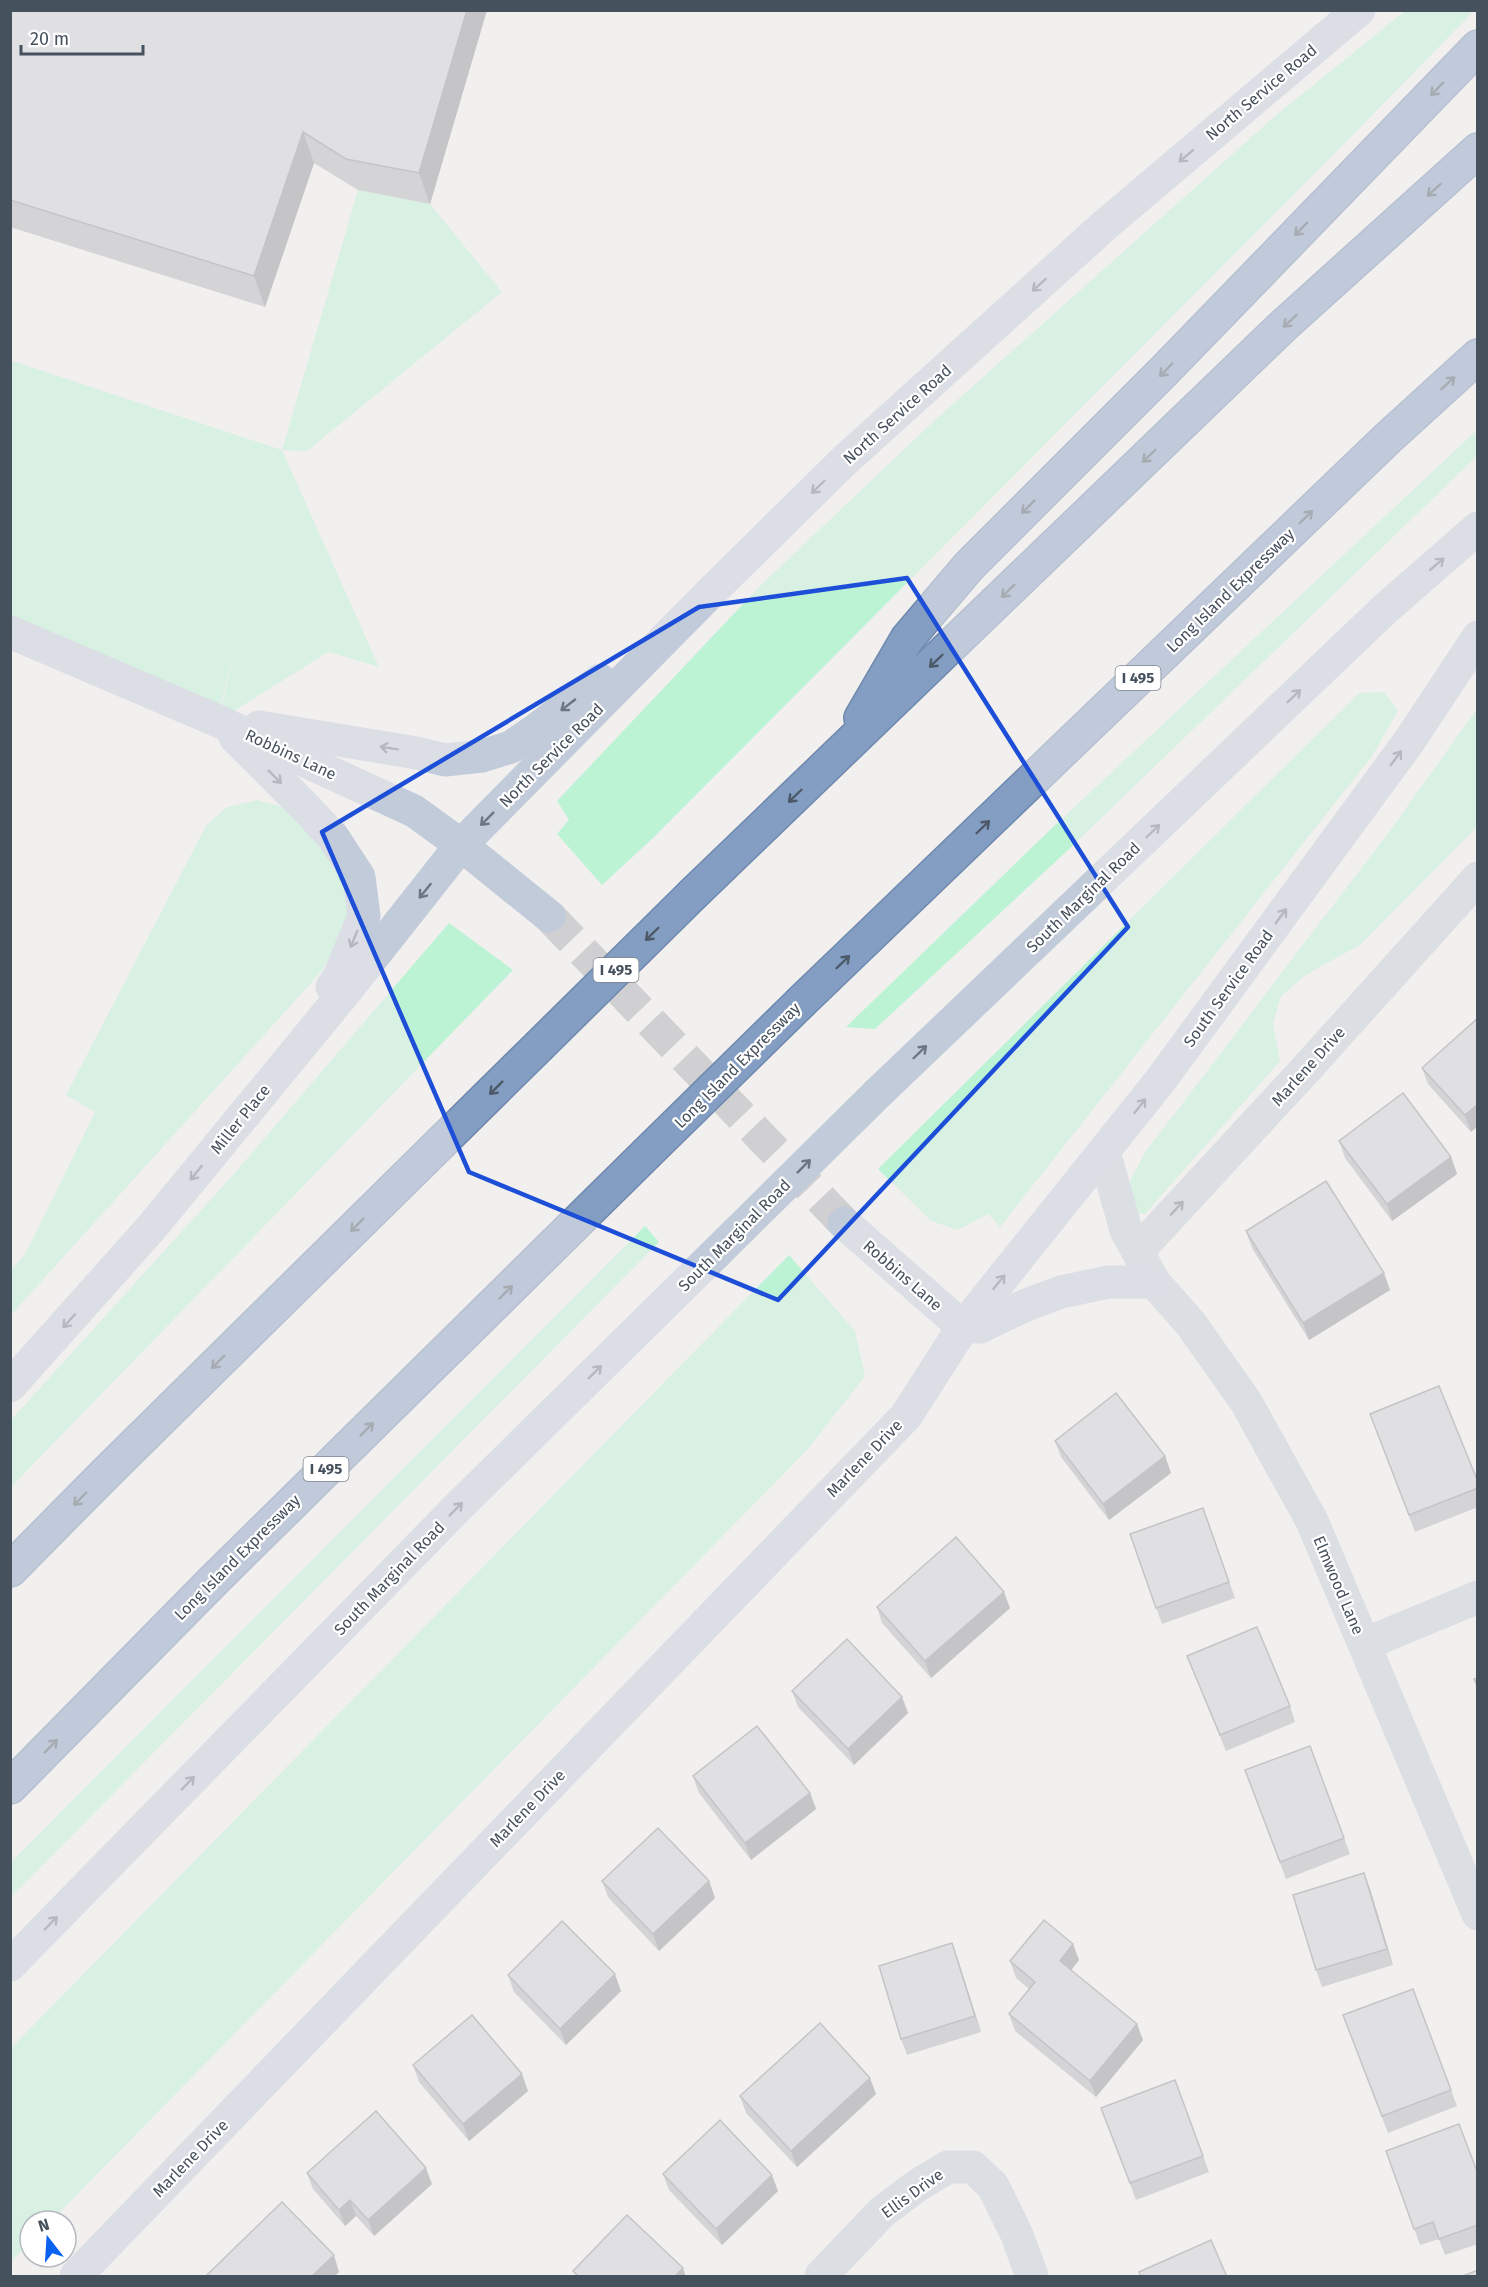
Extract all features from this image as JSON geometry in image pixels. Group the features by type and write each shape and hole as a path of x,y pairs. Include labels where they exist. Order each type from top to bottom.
{"highway":[{"path":"843,750 907,639 969,566 1163,372 1478,47"},
{"name":"I 495","path":"10,1570 694,893 1283,326 1478,150"},
{"name":"Long Island Expressway","path":"10,1787 221,1572 801,1002 1388,438 1478,356"}],"street":[{"name":"North Service Road","path":"461,846 712,591 844,461 1105,225 1359,10"},
{"name":"South Marginal Road","path":"10,1965 458,1507 878,1093 1385,609 1478,528"},
{"path":"218,721 417,753 445,760 482,756 511,747 537,729 712,591"},
{"name":"Robbins Lane","path":"10,632 218,721 414,811 549,916"},
{"name":"South Service Road","path":"963,1328 1160,1081 1396,759 1478,637"},
{"path":"218,721 333,837 359,878 364,916 338,979 247,1111"},
{"name":"Miller Place","path":"10,1386 151,1228 461,846"},
{"name":"Marlene Drive","path":"1137,1251 1306,1069 1478,878"},
{"name":"Elmwood Lane","path":"1104,1152 1126,1230 1154,1282 1191,1324 1246,1401 1312,1521 1478,1914"},
{"name":"Robbins Lane","path":"844,1223 963,1328"},
{"path":"963,1328 980,1327 1026,1305 1061,1292 1107,1282 1154,1282"},
{"name":"Marlene Drive","path":"75,2277 906,1416 963,1328"},
{"path":"1365,1644 1478,1597"},
{"name":"Ellis Drive","path":"821,2277 882,2212 918,2185 948,2167 973,2167 993,2186 1017,2235 1032,2277"}],"highlighted area":[{"path":"907,578 1128,927 778,1300 469,1172 322,832 699,607"}],"green space":[{"path":"1405,11 1474,11 653,838 602,885 557,834 569,820 557,801 760,586 934,421 1275,116"},
{"path":"358,190 430,204 502,292 307,451 282,450"},
{"path":"10,360 282,450 379,667 328,652 218,721 238,636 220,707 11,622"},
{"path":"1477,430 1477,456 1067,851 875,1029 846,1027 1050,830"},
{"path":"1384,692 1398,711 1372,756 1000,1227 988,1214 958,1230 931,1221 878,1169 1359,693"},
{"path":"1477,709 1477,827 1360,945 1307,974 1281,996 1273,1024 1280,1061 1145,1214 1132,1211 1128,1185 1144,1154 1391,829"},
{"path":"257,800 284,807 325,838 350,891 348,930 320,973 11,1315 11,1270 26,1253 95,1112 66,1095 206,826 227,807"},
{"path":"449,923 513,970 11,1487 11,1420 233,1175"},
{"path":"645,1226 659,1242 11,1897 11,1862"},
{"path":"789,1255 855,1331 865,1376 808,1449 63,2209 18,2209 18,2255 11,2262 11,2048"}],"building":[{"path":"10,10 467,10 419,173 346,159 303,132 254,276 10,200"},
{"path":"1478,1018 1478,1104 1465,1115 1422,1068"},
{"path":"1403,1093 1451,1157 1387,1204 1339,1141"},
{"path":"1326,1181 1384,1273 1303,1323 1246,1231"},
{"path":"1439,1386 1478,1482 1478,1488 1409,1515 1370,1414"},
{"path":"1116,1393 1165,1456 1103,1504 1055,1441"},
{"path":"1203,1508 1229,1582 1156,1608 1130,1534"},
{"path":"956,1537 1004,1592 925,1661 877,1607"},
{"path":"1257,1627 1290,1706 1220,1735 1187,1656"},
{"path":"847,1639 902,1697 848,1749 792,1691"},
{"path":"757,1726 810,1793 745,1843 693,1776"},
{"path":"1310,1746 1344,1838 1280,1862 1245,1770"},
{"path":"658,1828 709,1881 653,1934 602,1881"},
{"path":"1364,1873 1387,1949 1316,1970 1293,1895"},
{"path":"1044,1920 1073,1944 1060,1961 1137,2024 1090,2081 1009,2014 1035,1982 1010,1961"},
{"path":"562,1921 615,1974 560,2029 508,1975"},
{"path":"952,1943 975,2016 901,2039 879,1966"},
{"path":"1413,1989 1451,2090 1382,2116 1343,2015"},
{"path":"472,2015 522,2074 463,2124 413,2065"},
{"path":"820,2023 870,2078 791,2151 740,2096"},
{"path":"1175,2080 1203,2156 1130,2183 1101,2108"},
{"path":"376,2111 426,2168 368,2220 350,2200 339,2210 307,2173"},
{"path":"720,2120 772,2175 716,2229 663,2174"},
{"path":"1459,2124 1478,2174 1478,2225 1439,2239 1433,2222 1414,2229 1386,2151"},
{"path":"282,2202 334,2255 311,2277 208,2277 207,2275"},
{"path":"627,2215 683,2268 674,2277 579,2277 573,2271"},
{"path":"1211,2240 1227,2277 1141,2277 1139,2272"},
{"path":"1478,2270 1478,2277 1460,2277"}],"tunnel":[{"path":"549,916 844,1223"}]}
